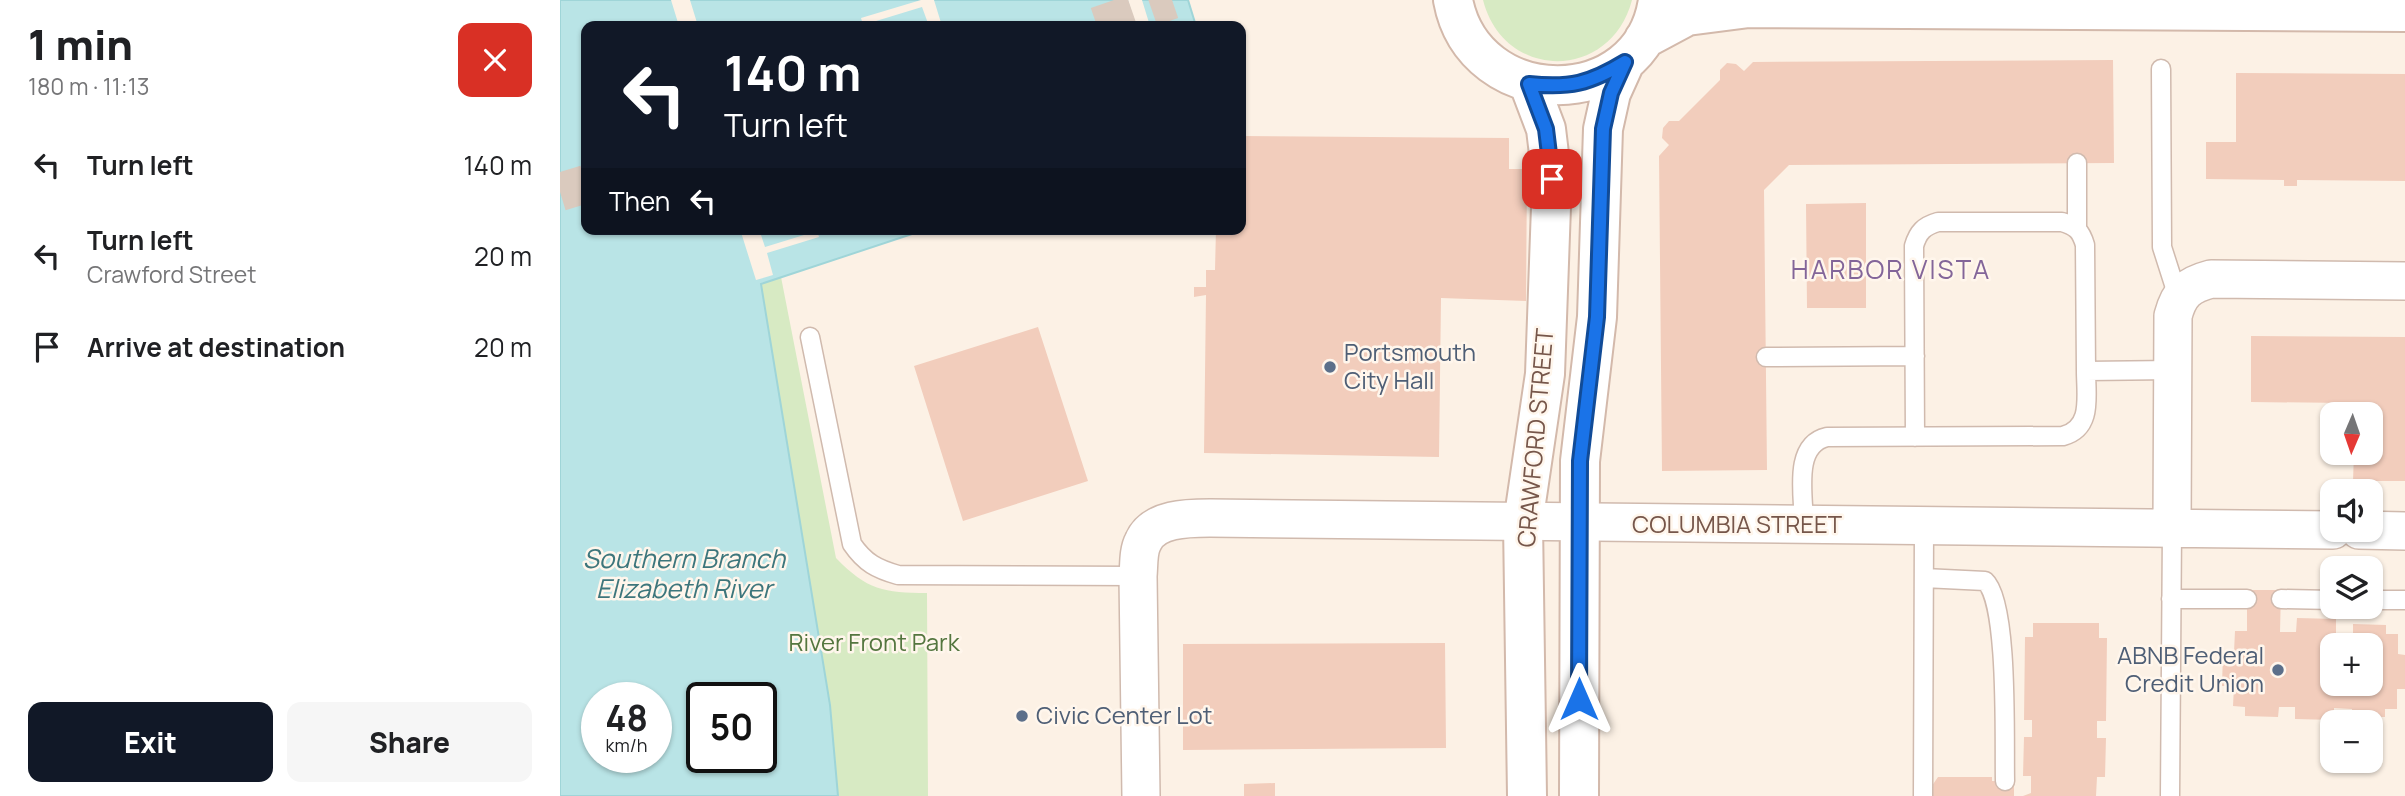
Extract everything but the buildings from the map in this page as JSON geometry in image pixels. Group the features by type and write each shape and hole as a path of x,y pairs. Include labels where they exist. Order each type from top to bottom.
{"main road":[{"path":"1453,0 1457,18 1473,47 1497,70 1529,84 1563,87 1596,79 1634,50 1687,16 1749,8 2201,6 2405,12"},
{"name":"CRAWFORD STREET","path":"1579,796 1580,461 1597,317 1603,129 1611,93 1658,0"},
{"name":"CRAWFORD STREET","path":"1527,796 1523,523 1545,374 1552,179 1546,129 1529,84"}],"street":[{"path":"2172,529 2174,316 2178,297 2192,284 2211,279 2405,281"},
{"name":"COLUMBIA STREET","path":"1138,576 1142,543 1147,536 1168,522 1194,518 2320,530"},
{"path":"2383,531 2405,531"},
{"path":"1138,576 1141,796"}],"lane":[{"path":"2161,69 2162,247 2178,297"},
{"path":"1804,526 1804,460 1807,449 1815,440 1915,436 2063,436 2075,433 2083,424 2086,412 2085,245 2077,228 2077,163"},
{"path":"1915,436 1914,246 1918,234 1926,225 1938,222 2062,222 2077,228"},
{"path":"810,337 852,544 874,568 898,575 1138,576"},
{"path":"1766,357 1915,356"},
{"path":"2086,371 2173,370"},
{"path":"1923,796 1924,527"},
{"path":"2170,796 2172,529"},
{"path":"1924,578 1985,581 1996,597 2001,636 2005,781"},
{"path":"2171,598 2247,599"},
{"path":"2281,599 2320,600"},
{"path":"2383,600 2405,600"}],"green space":[{"path":"1483,0 1632,0 1620,27 1603,46 1581,57 1558,61 1534,57 1512,46 1495,27"},
{"name":"River Front Park","path":"781,277 836,558 857,577 877,588 927,593 928,796 838,796 830,705 761,284"}],"water":[{"name":"Southern Branch Elizabeth River","path":"560,0 1188,0 1194,21 581,21 581,235 909,235 761,284 830,705 838,796 560,796"}],"pier":[{"path":"671,0 690,0 696,21 677,21"},
{"path":"921,0 934,0 940,21 927,21 922,7 876,21 862,21 861,18"},
{"path":"1128,0 1142,0 1148,21 1134,21"},
{"path":"742,235 761,235 765,247 804,235 818,235 819,237 767,253 773,275 756,280"}],"tunnel":[{"path":"1111,21 1172,0"},
{"path":"560,192 581,186"}],"place":[{"name":"Portsmouth City Hall","path":"1330,367"},
{"name":"ABNB Federal Credit Union","path":"2278,670"},
{"name":"Civic Center Lot","path":"1022,716"}],"district":[{"name":"HARBOR VISTA","path":"1891,270"}],"route":[{"path":"1552,179 1546,129 1529,84 1563,87 1596,79 1625,62 1611,93 1603,129 1598,216 1597,317 1580,461 1579,699"}]}
